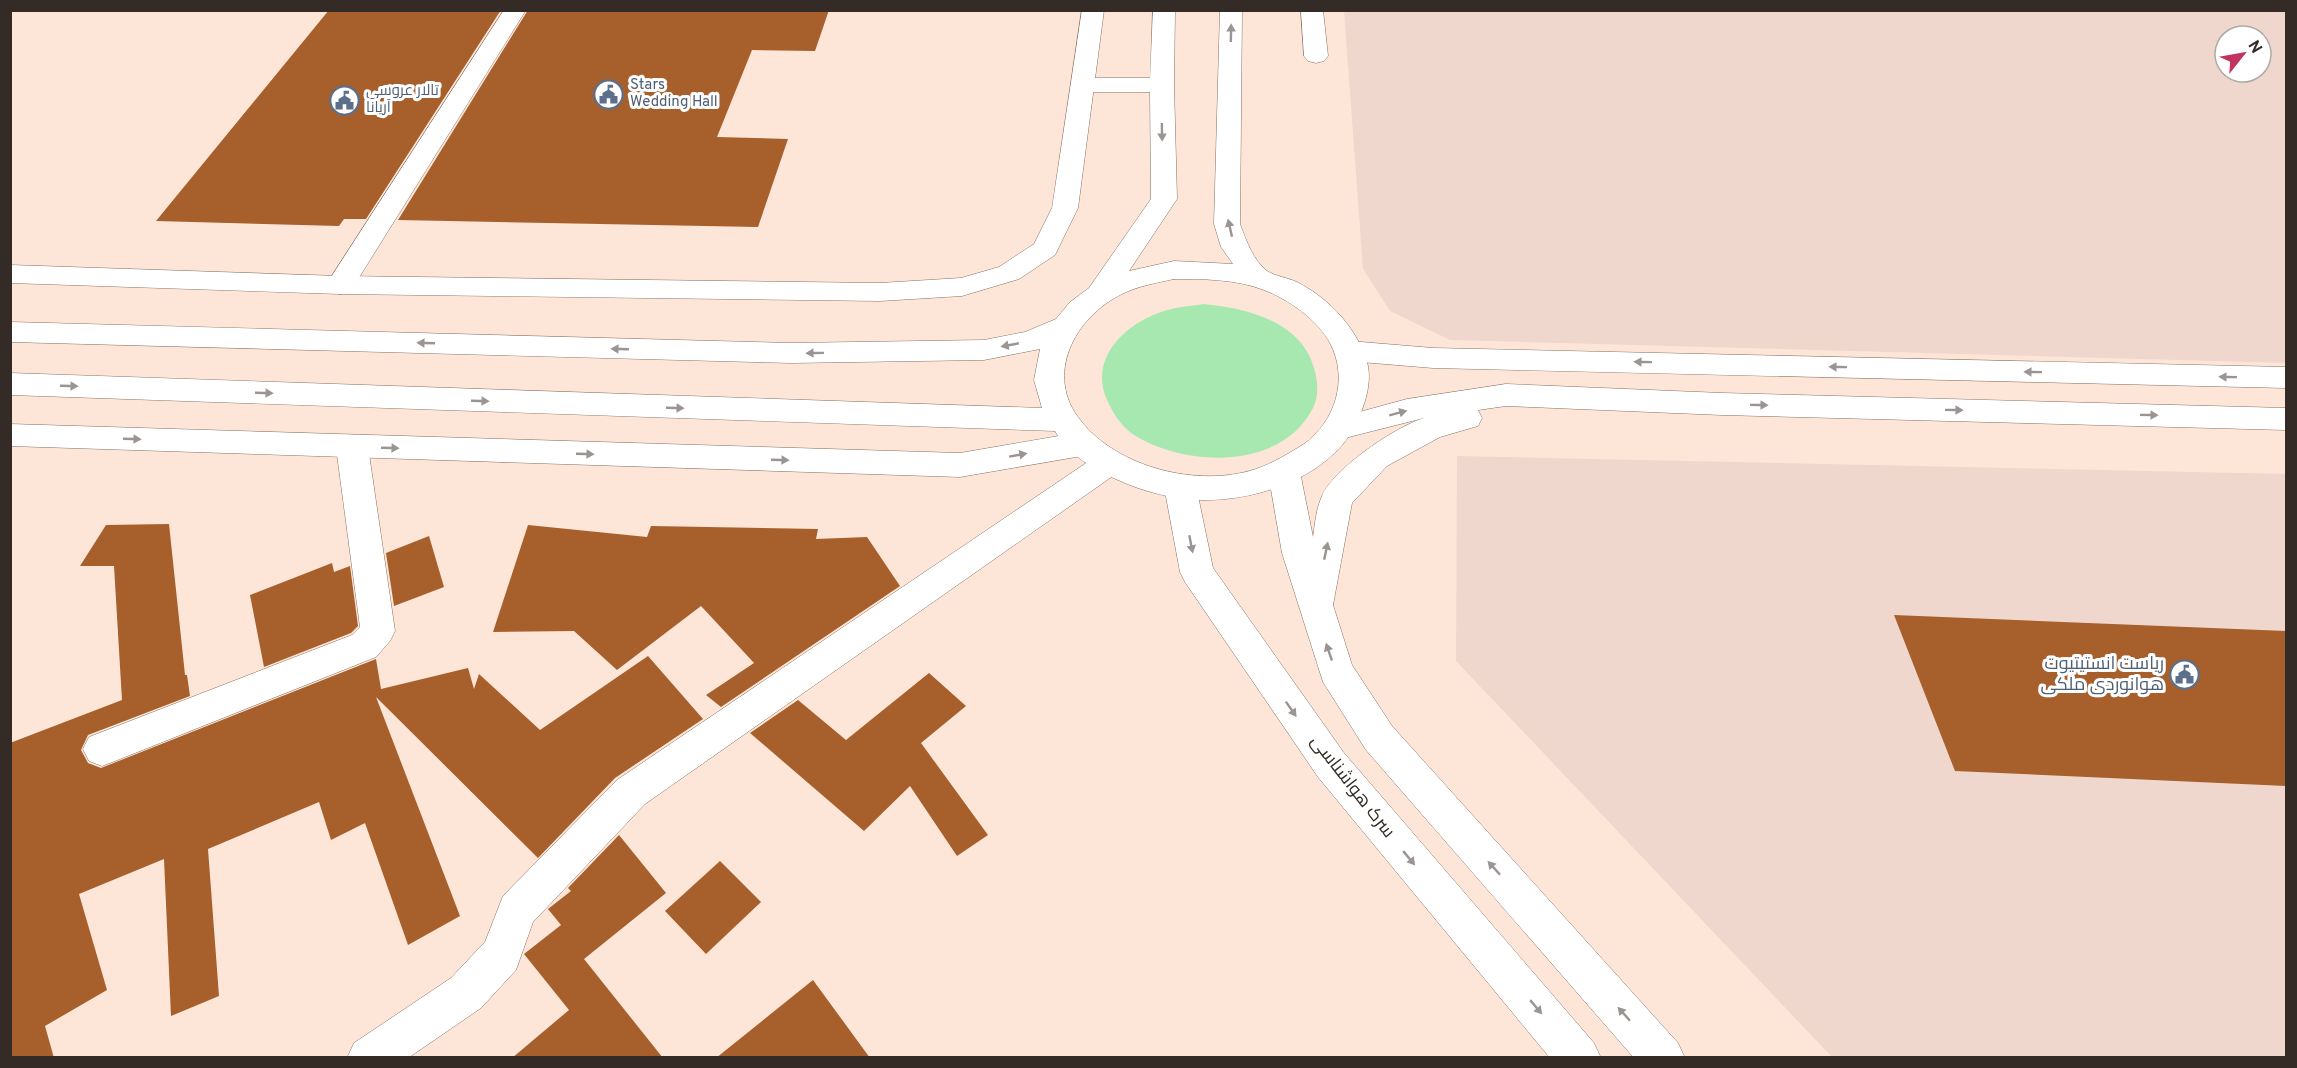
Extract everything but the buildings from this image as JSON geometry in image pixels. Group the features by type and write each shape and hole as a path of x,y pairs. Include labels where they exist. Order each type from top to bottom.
{"main road":[{"path":"340,285 514,10"},
{"path":"10,274 340,285 880,292 962,287 1009,273 1045,249 1065,208 1093,10"},
{"path":"1098,295 1164,199 1162,85 1164,10"},
{"path":"1231,10 1227,224 1235,247 1258,278"},
{"path":"1312,10 1316,56"},
{"path":"1084,85 1162,85"},
{"path":"1174,270 1216,270 1258,278 1288,290 1314,307 1335,327 1349,351 1355,376 1353,403 1341,428 1320,451 1284,472 1257,482 1219,487 1180,486 1142,478 1095,454 1062,420 1049,388 1051,356 1065,326 1080,309 1098,295 1133,279 1174,270"},
{"path":"10,332 791,353 984,350 1031,341 1065,326"},
{"path":"1349,351 1434,358 2286,378"},
{"path":"10,384 1062,420"},
{"path":"1341,428 1407,410 1506,395 1722,404 2286,419"},
{"path":"1315,608 1337,498 1376,458 1430,428 1503,408 1658,411 1722,404"},
{"path":"10,435 960,465 1095,454"},
{"path":"102,749 364,646 374,637 378,631 352,447"},
{"path":"369,1058 466,993 501,955 517,910 631,792 1095,454"},
{"path":"1284,472 1299,553 1336,671 1379,738 1663,1058"},
{"name":"سرک هواشناسی","path":"1180,486 1197,573 1331,765 1579,1058"}],"shaded area":[{"path":"1344,11 2286,11 2286,363 1450,340 1390,311 1363,269"},
{"path":"1457,456 2286,474 2286,1057 1832,1057 1456,661"}],"green space":[{"path":"1203,304 1237,309 1270,320 1285,328 1307,352 1316,378 1315,403 1298,429 1279,443 1256,453 1231,457 1205,457 1179,453 1155,446 1134,435 1120,422 1110,406 1102,379 1104,365 1119,339 1130,328 1158,313"}],"place":[{"name":"Stars Wedding Hall","path":"609,94"},
{"name":"تالار عروسی آریانا","path":"345,100"},
{"name":"ریاست انستیتیوت هوانوردی ملکی","path":"2185,674"}]}
